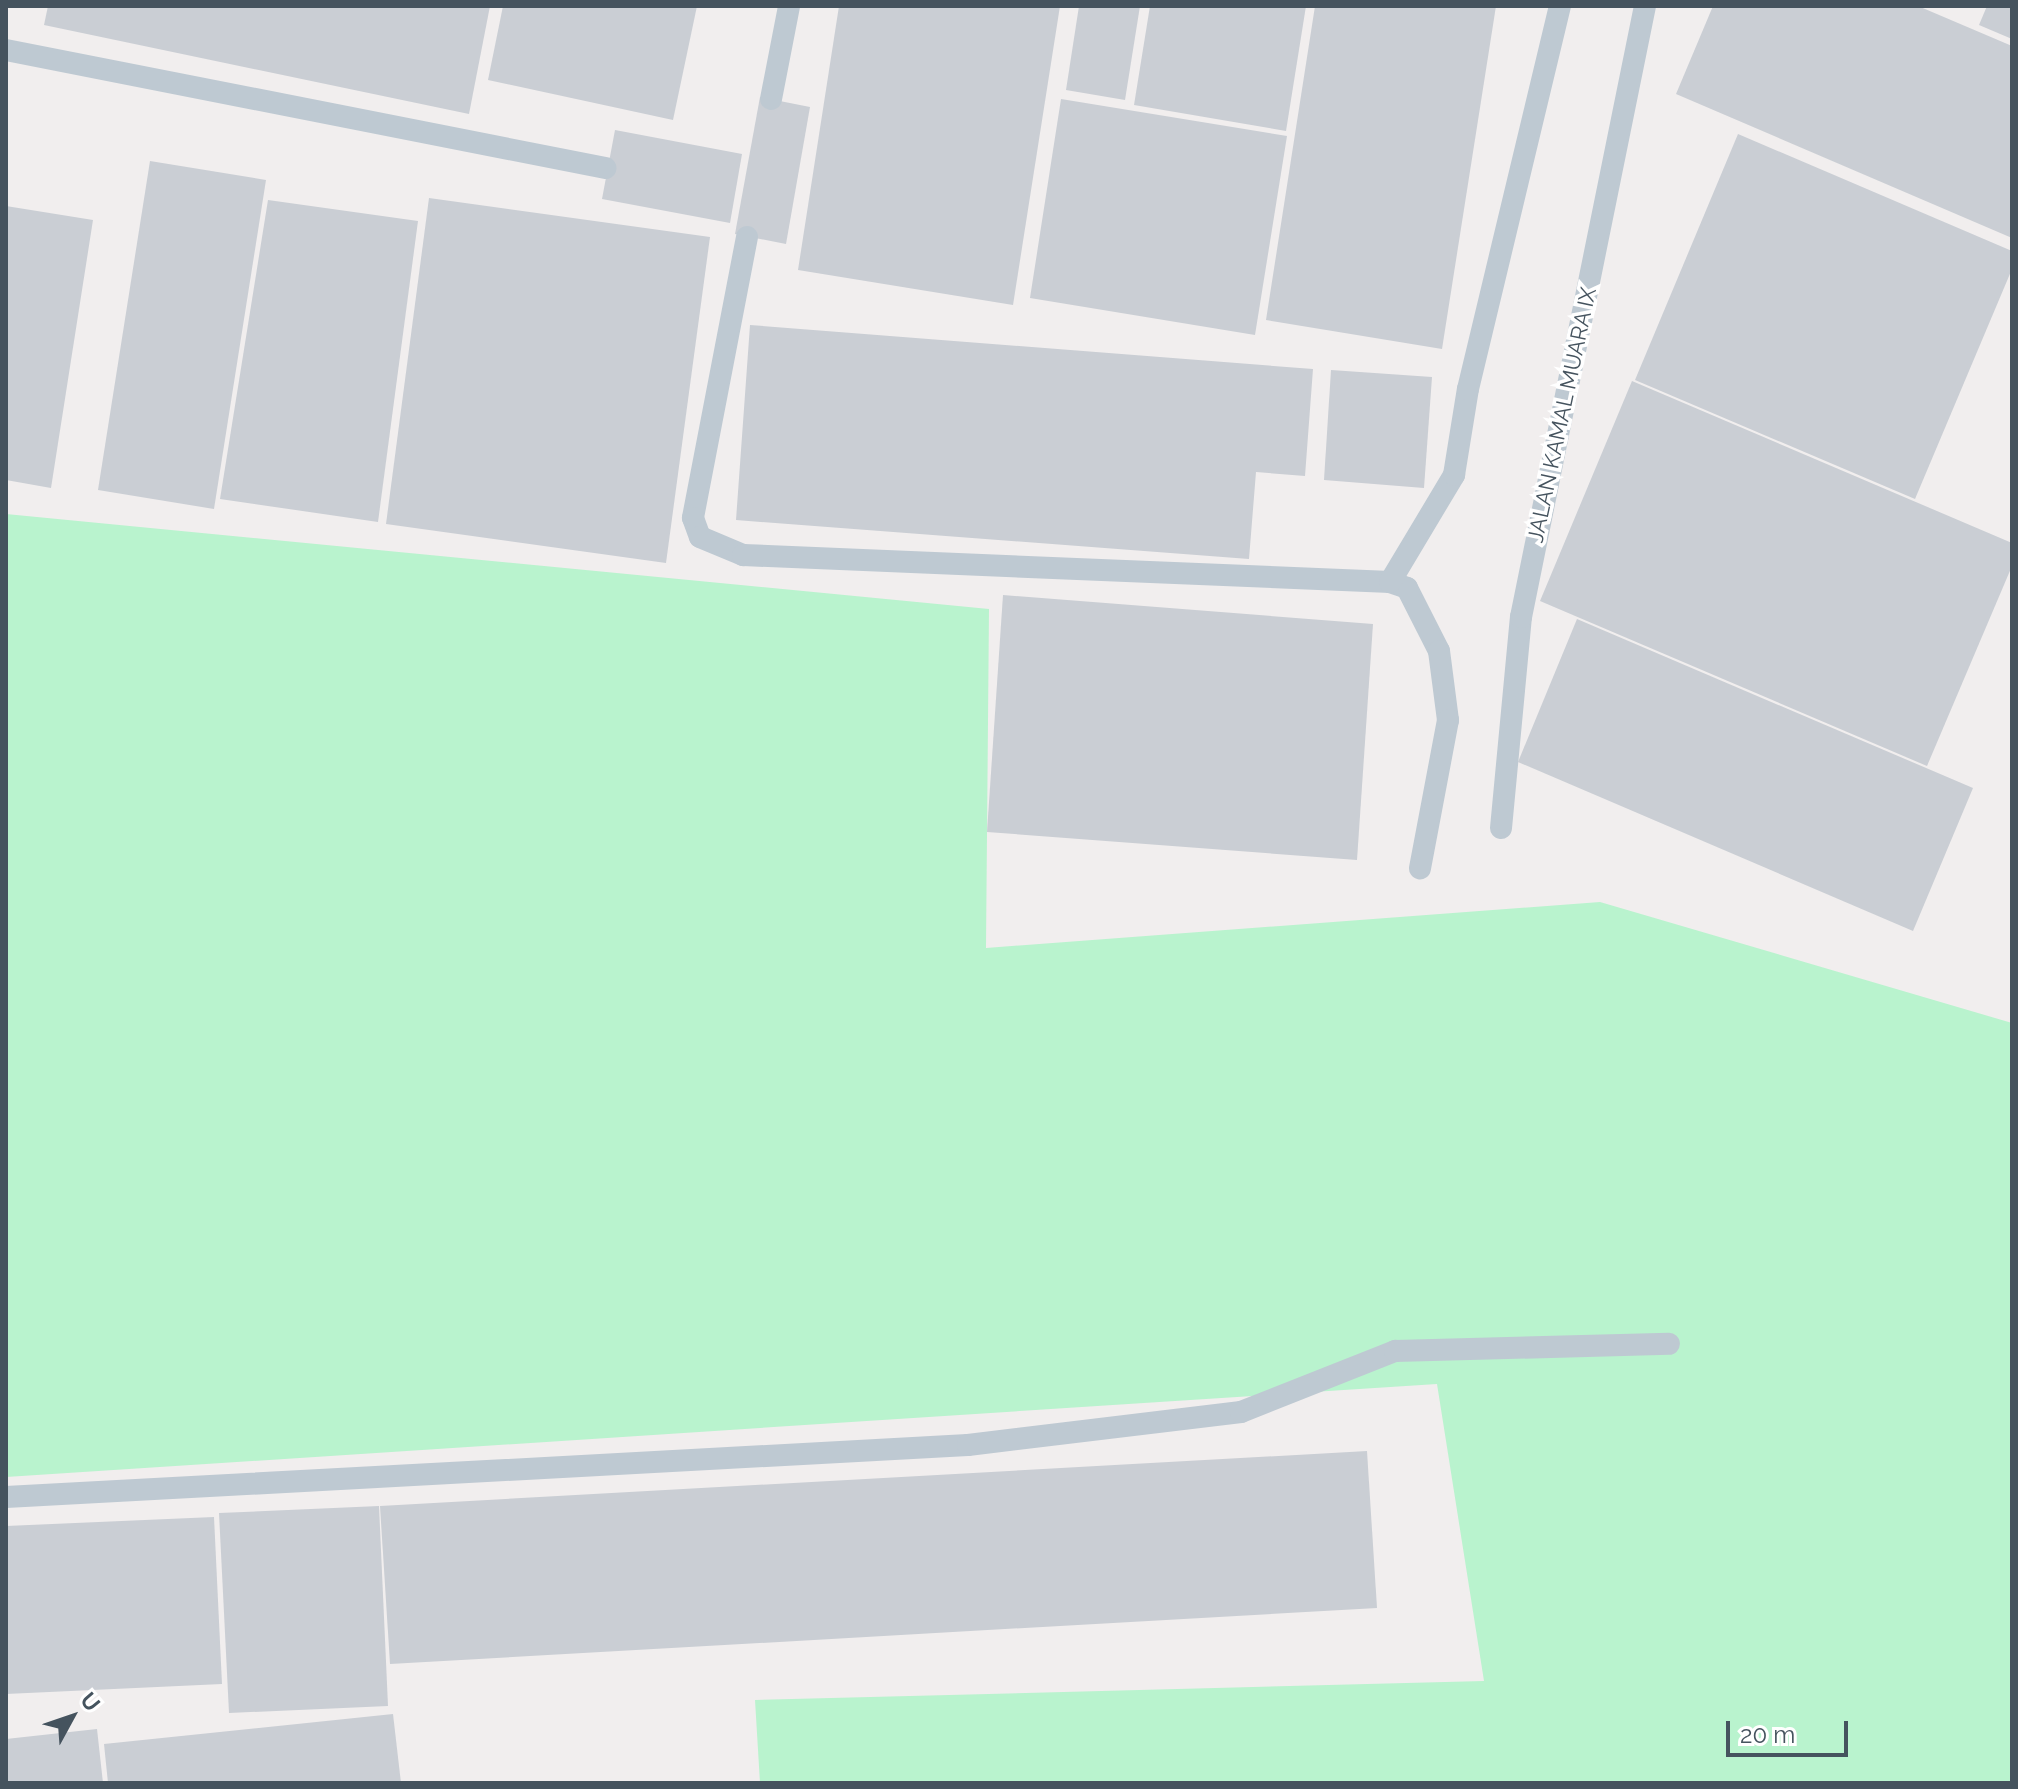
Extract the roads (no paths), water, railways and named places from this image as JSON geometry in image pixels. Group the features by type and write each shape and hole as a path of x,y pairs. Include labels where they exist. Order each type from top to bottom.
{"lane":[{"path":"771,99 789,6"},
{"path":"1390,582 1454,475 1468,389 1560,6"},
{"name":"JALAN KAMAL MUARA IX","path":"1501,828 1521,617 1645,6"},
{"path":"6,50 605,168"},
{"path":"747,237 693,518 700,537 743,555 1390,582 1407,588 1422,609 1439,651 1448,720 1420,868"},
{"path":"6,1497 968,1445 1241,1412 1395,1351 1669,1344"}]}
